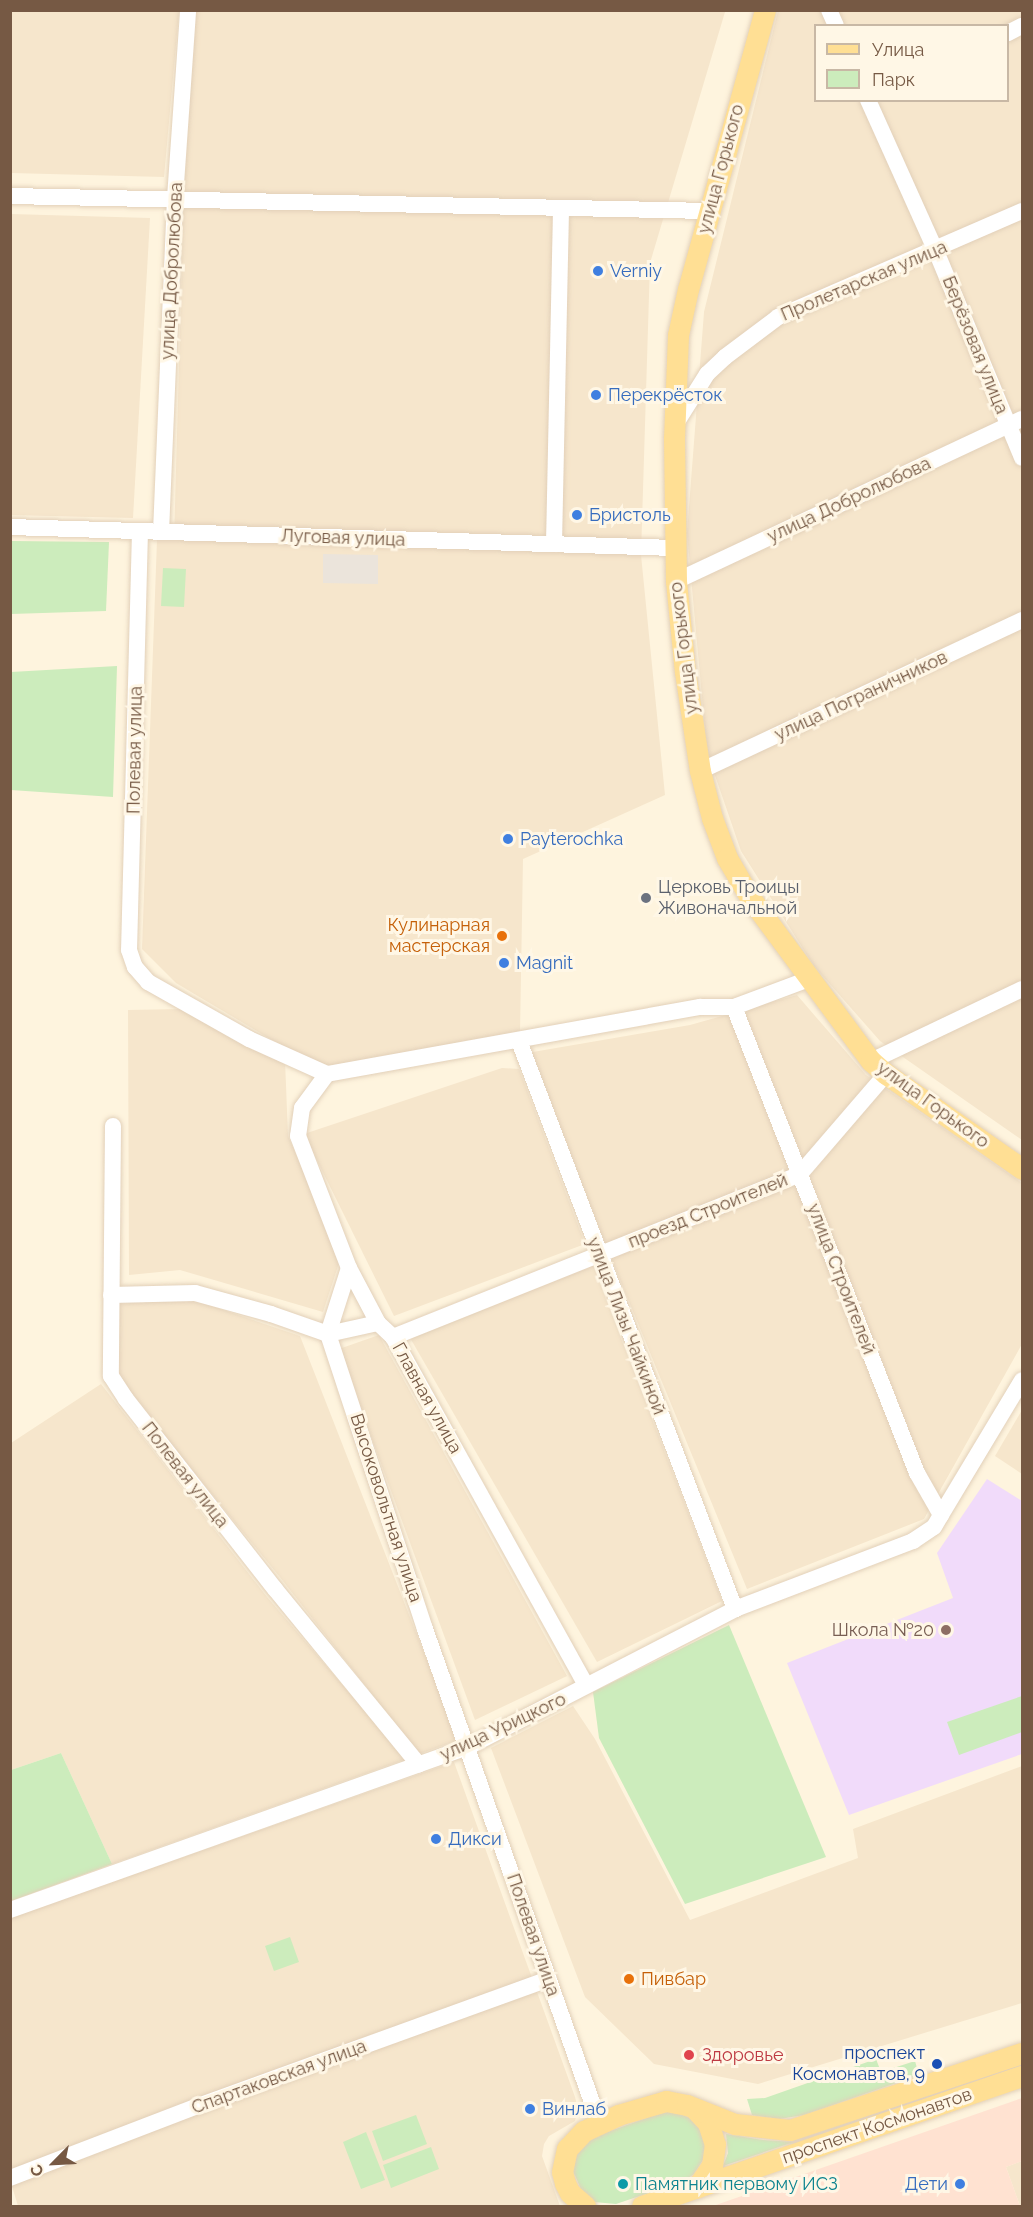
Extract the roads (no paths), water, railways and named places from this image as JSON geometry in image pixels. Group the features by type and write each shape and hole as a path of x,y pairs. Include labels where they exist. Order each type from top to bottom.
{"main road":[{"name":"улица Горького","path":"765,10 678,335 675,425 676,581 685,672 700,771 712,818 727,858 751,899 809,979 879,1068 1023,1169"},
{"name":"проспект Космонавтов","path":"576,2202 562,2172 567,2149 575,2138 599,2122 666,2101 687,2105 735,2124 790,2130 1023,2053"},
{"name":"проспект Космонавтов","path":"642,2206 1023,2076"},
{"path":"696,2110 708,2123 715,2144 712,2165 696,2187"}],"street":[{"name":"улица Добролюбова","path":"161,532 175,198 188,10"},
{"path":"829,10 835,24"},
{"path":"1009,33 1023,26"},
{"name":"Берёзовая улица","path":"869,102 1015,422 1023,458"},
{"path":"10,196 710,211"},
{"path":"554,544 561,209"},
{"name":"Пролетарская улица","path":"675,425 707,374 725,357 778,317 1023,211"},
{"name":"улица Добролюбова","path":"676,581 1015,422"},
{"name":"Луговая улица","path":"10,527 675,548"},
{"name":"Полевая улица","path":"140,531 129,950 135,967 148,982 233,1030 327,1074"},
{"name":"улица Пограничников","path":"700,771 1023,620"},
{"path":"327,1074 700,1007 734,1007 809,979"},
{"path":"879,1068 1023,989"},
{"name":"улица Строителей","path":"734,1007 917,1473 941,1515"},
{"name":"улица Лизы Чайкиной","path":"519,1041 598,1254 735,1609"},
{"name":"проезд Строителей","path":"393,1336 800,1174 879,1068"},
{"name":"Главная улица","path":"327,1074 302,1108 298,1136 349,1268 378,1323 393,1336 586,1685"},
{"name":"Полевая улица","path":"113,1126 111,1376 126,1399 275,1589 419,1765"},
{"path":"328,1334 349,1268"},
{"path":"111,1295 195,1293 271,1314 328,1334 378,1323"},
{"name":"Высоковольтная улица","path":"328,1334 425,1629 468,1747"},
{"name":"улица Урицкого","path":"10,1910 468,1747 735,1609 913,1541 934,1527 1023,1380"},
{"name":"Полевая улица","path":"468,1747 599,2122"},
{"name":"Спартаковская улица","path":"10,2178 206,2103 549,1979"}],"place":[{"name":"Verniy","path":"598,271"},
{"name":"Перекрёсток","path":"596,395"},
{"name":"Бристоль","path":"577,515"},
{"name":"Payterochka","path":"508,839"},
{"name":"Церковь Троицы Живоначальной","path":"646,898"},
{"name":"Кулинарная мастерская","path":"502,936"},
{"name":"Magnit","path":"504,963"},
{"name":"Школа №20","path":"946,1630"},
{"name":"Дикси","path":"436,1839"},
{"name":"Пивбар","path":"629,1979"},
{"name":"Здоровье","path":"689,2055"},
{"name":"проспект Космонавтов, 9","path":"937,2064"},
{"name":"Винлаб","path":"530,2109"},
{"name":"Памятник первому ИСЗ","path":"623,2184"},
{"name":"Дети","path":"960,2184"}]}
